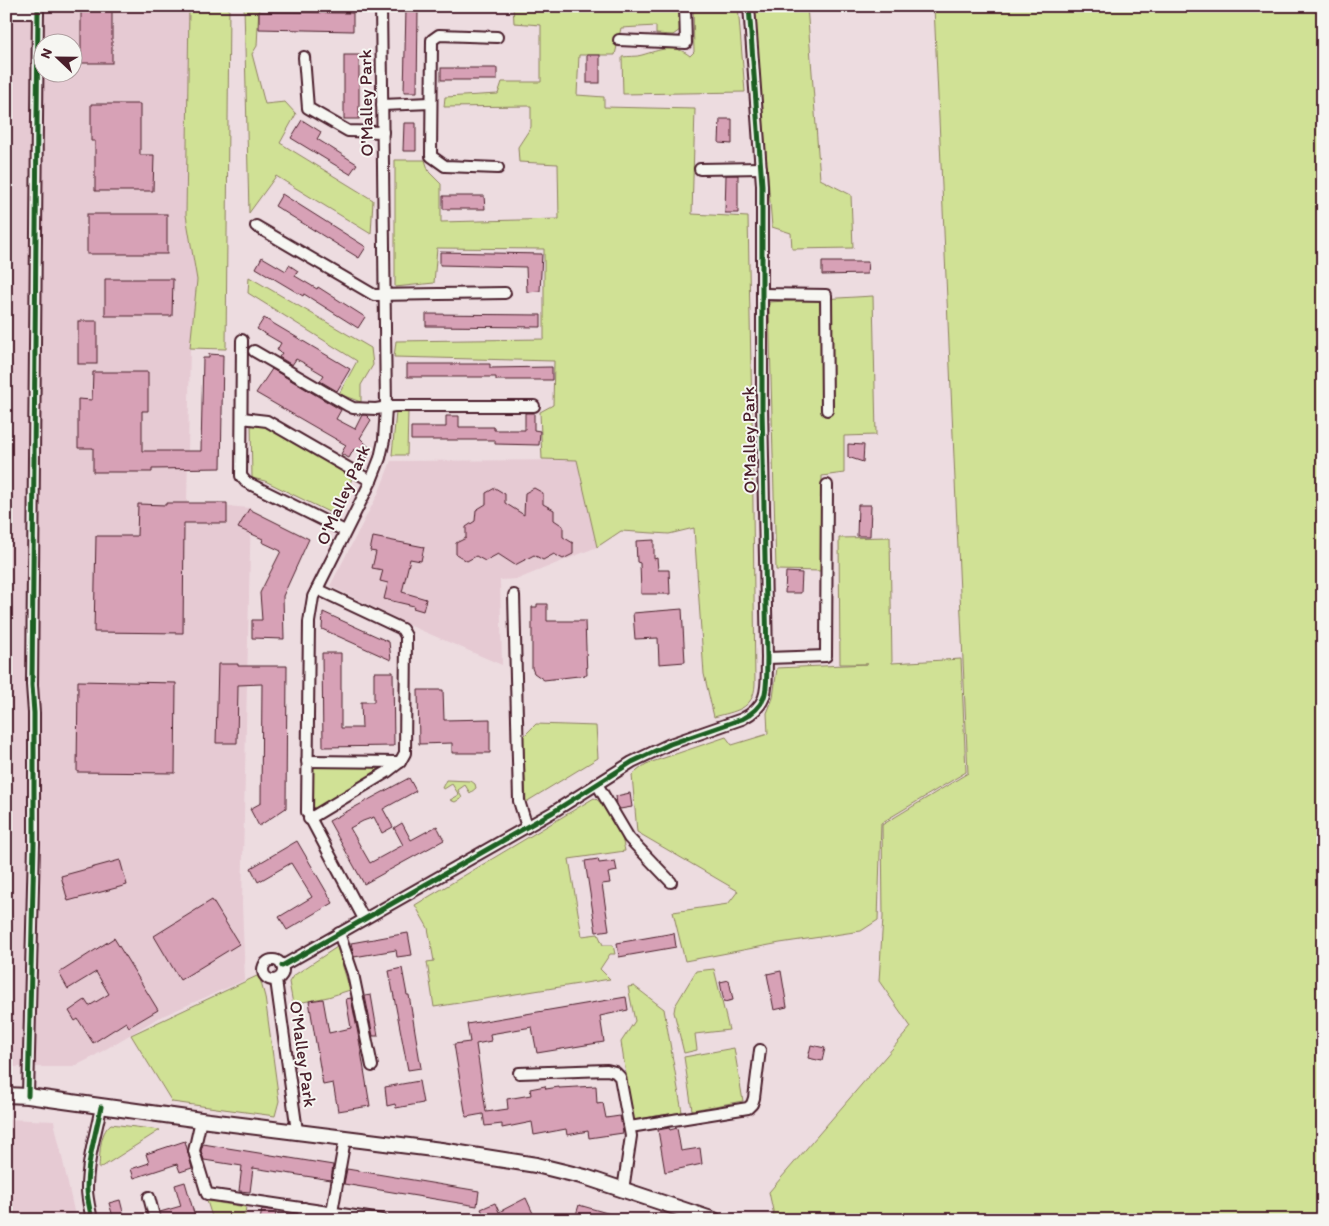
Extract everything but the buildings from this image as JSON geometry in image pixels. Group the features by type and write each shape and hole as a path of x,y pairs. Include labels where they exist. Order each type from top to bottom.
{"main road":[{"path":"6,1095 28,1096 345,1139 441,1150 540,1166 585,1177 714,1220"}],"street":[{"name":"O'Malley Park","path":"364,919 309,819 306,803 309,612 313,596 371,481 380,458 384,440 386,407 381,6"},
{"path":"619,40 686,43 685,6"},
{"name":"O'Malley Park","path":"282,966 527,827 632,762 670,744 711,731 752,714 759,708 766,694 761,168 749,6"},
{"path":"6,13 38,10 32,685 34,713 34,844 28,1096"},
{"path":"497,37 439,35 432,40 431,156 445,166 498,168"},
{"path":"304,57 308,108 348,131 383,132"},
{"path":"382,105 432,104"},
{"path":"700,169 761,168"},
{"path":"256,226 374,295 505,293"},
{"path":"762,294 826,295 827,410"},
{"path":"242,340 241,476 246,482 345,532"},
{"path":"254,351 353,408 534,406"},
{"path":"242,418 267,421 371,481"},
{"path":"767,658 826,656 827,485"},
{"path":"309,819 387,772 400,762 405,754 406,636 404,632 402,629 317,589"},
{"path":"514,595 519,800 527,827"},
{"path":"307,761 400,762"},
{"path":"597,784 629,838 671,882"},
{"path":"340,932 353,974 372,1066"},
{"path":"269,960 279,961 282,966 283,975 276,980 269,980 264,975 264,965 269,960"},
{"name":"O'Malley Park","path":"276,980 297,1132"},
{"path":"630,1127 748,1108 754,1098 760,1050"},
{"path":"519,1073 607,1070 615,1072 620,1077 631,1136 623,1190"},
{"path":"92,1220 87,1187 101,1107"},
{"path":"200,1120 194,1152 207,1194 382,1220"},
{"path":"332,1212 345,1139"},
{"path":"149,1196 155,1220"},
{"path":"303,1220 304,1208"}],"shaded area":[{"path":"6,6 189,6 186,215 197,280 190,348 187,503 251,508 242,904 245,980 158,1018 73,1067 6,1067"},
{"path":"577,460 597,547 518,579 500,580 502,665 411,626 330,586 379,492 391,461"},
{"path":"6,1119 54,1121 76,1220 6,1220"}],"green space":[{"path":"189,6 229,6 226,349 190,348 197,280 186,215"},
{"path":"244,6 259,6 257,46 252,54 265,104 285,102 296,114 280,143 373,200 371,234 276,176 249,213"},
{"path":"513,6 682,6 680,30 673,35 656,34 656,26 621,28 615,55 579,55 577,95 604,97 604,107 695,109 692,214 748,217 755,684 751,699 736,711 714,717 704,674 694,528 669,534 621,531 597,547 577,460 542,459 540,412 553,405 554,361 394,357 396,341 544,339 544,249 437,248 434,283 395,287 395,160 425,160 429,172 441,184 441,222 559,219 558,164 519,162 518,147 531,127 531,106 444,107 445,97 498,94 502,82 541,82 541,25 514,23"},
{"path":"693,6 738,6 745,92 623,94 622,57 640,56 667,49 678,50 690,56 694,52"},
{"path":"754,6 807,6 820,179 851,195 853,248 792,249 791,233 772,227"},
{"path":"934,6 1323,6 1323,1220 775,1220 769,1192 911,1027 879,981 883,917 882,825 968,773"},
{"path":"249,277 371,348 373,365 361,385 361,402 339,394 357,361 248,293"},
{"path":"873,296 876,435 844,436 844,473 822,476 822,571 776,570 769,302"},
{"path":"408,411 407,455 392,455 396,412"},
{"path":"257,424 269,428 347,474 346,476 352,479 346,491 349,492 335,515 265,481 252,478 251,425"},
{"path":"890,537 892,663 961,659 966,772 881,823 878,920 861,931 780,943 685,961 673,912 728,904 738,891 637,832 632,775 646,764 726,737 732,745 768,734 767,713 773,698 777,668 868,664 840,664 839,538"},
{"path":"536,724 596,726 598,758 526,802 523,737"},
{"path":"314,766 373,766 378,769 378,773 318,809 311,807 312,768"},
{"path":"446,780 471,781 475,784 476,788 470,793 465,785 458,790 462,798 455,802 450,800 459,795 452,784 444,789 442,788"},
{"path":"594,798 606,808 615,821 625,851 569,859 582,936 598,934 603,945 613,945 615,954 610,954 600,969 610,979 434,1007 427,962 434,961 428,928 415,905"},
{"path":"337,947 350,990 328,997 293,1004 289,982 293,976"},
{"path":"714,969 729,1030 695,1034 697,1050 684,1053 674,1012 675,1006 696,971"},
{"path":"259,975 265,997 279,1101 275,1116 172,1102 131,1035"},
{"path":"634,986 664,1009 682,1112 633,1120 621,1042 635,1021 628,987"},
{"path":"734,1048 743,1101 692,1110 684,1057"},
{"path":"111,1124 160,1130 99,1169 102,1139"},
{"path":"207,1201 246,1207 244,1220 213,1220"}],"cycle path":[{"path":"28,1096 34,844 34,713 32,685 38,6"},
{"path":"282,966 553,812 632,762 670,744 742,719 758,707 762,701 766,686 767,658 762,407 762,185 749,6"},
{"path":"92,1220 87,1179 101,1107"}]}
